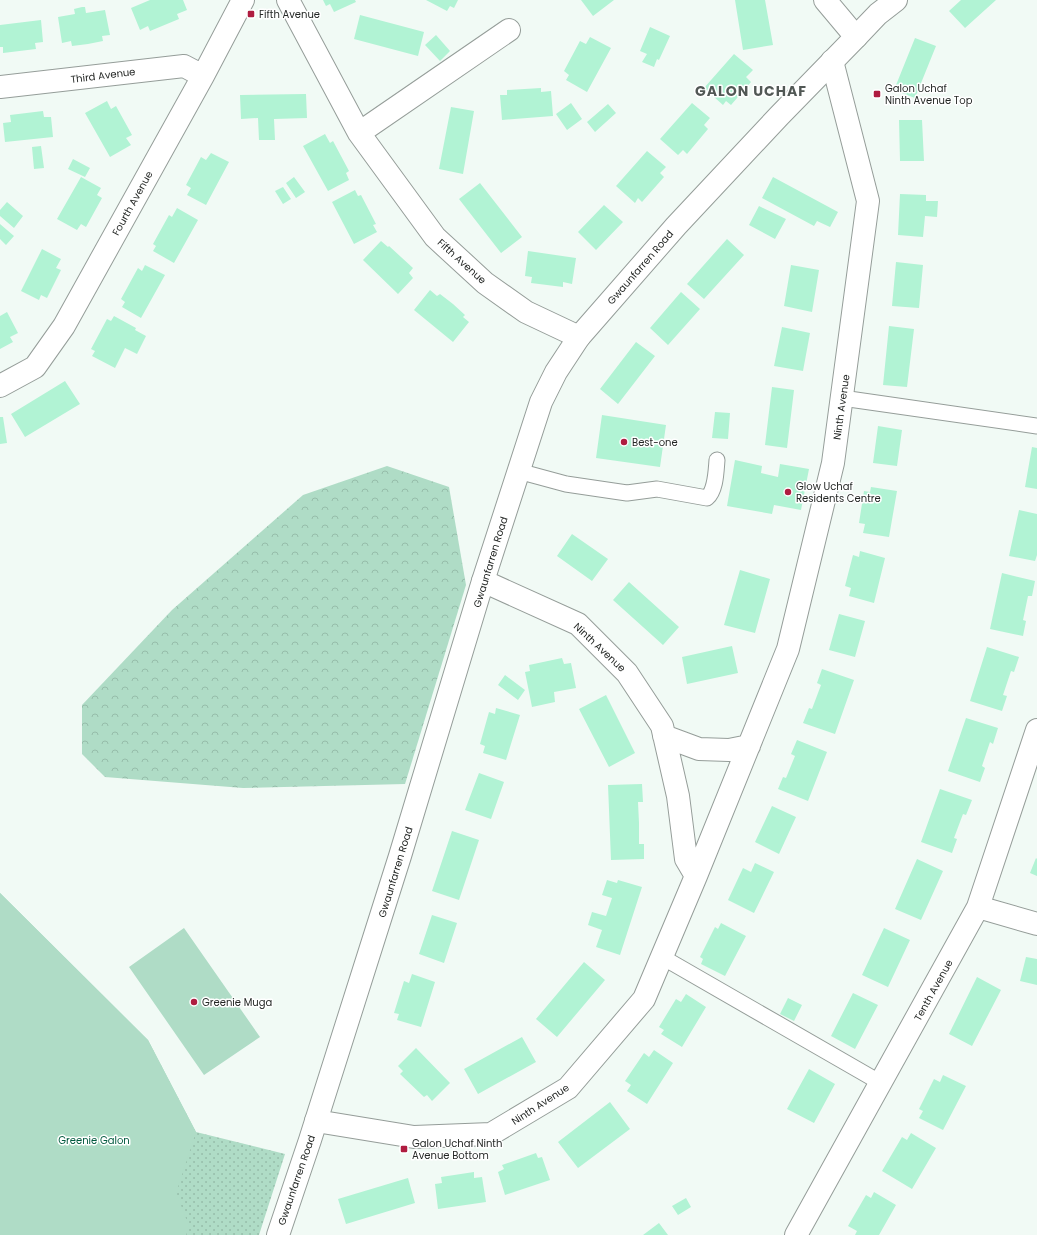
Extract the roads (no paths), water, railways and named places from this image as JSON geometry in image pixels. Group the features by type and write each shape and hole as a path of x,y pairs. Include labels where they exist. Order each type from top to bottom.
{"street":[{"name":"Fourth Avenue","path":"0,386 35,367 64,326 203,76 243,0"},
{"name":"Fifth Avenue","path":"288,0 359,133 435,237 485,283 526,312 579,337"},
{"path":"824,0 856,36"},
{"name":"Gwaunfarren Road","path":"278,1235 316,1121 400,856 483,581 518,471 541,402 556,372 579,337 676,226 778,116 878,14 896,0"},
{"path":"359,133 509,30"},
{"name":"Ninth Avenue","path":"316,1121 414,1137 491,1134 568,1088 644,999 696,876 788,649 833,463 868,201 832,61"},
{"name":"Third Avenue","path":"0,87 184,66 203,76"},
{"name":"Ninth Avenue","path":"483,581 578,624 627,673 662,726 678,796 686,859 696,876"},
{"name":"Tenth Avenue","path":"796,1235 978,907 1037,730"},
{"path":"664,736 699,750 729,750 749,746"},
{"path":"978,907 1037,924"}],"lane":[{"path":"842,398 1037,426"},
{"path":"518,471 566,484 619,492 627,493 657,489 706,498 710,496 714,482 717,460"},
{"path":"662,957 881,1083"}],"place":[{"name":"Fifth Avenue","path":"251,14"},
{"name":"Galon Uchaf Ninth Avenue Top","path":"877,94"},
{"name":"Best-one","path":"624,442"},
{"name":"Glow Uchaf Residents Centre","path":"788,492"},
{"name":"Greenie Muga","path":"194,1002"},
{"name":"Galon Uchaf Ninth Avenue Bottom","path":"404,1149"}],"district":[{"name":"GALON UCHAF","path":"751,91"}],"park label":[{"name":"Greenie Galon","path":"94,1140"}]}
